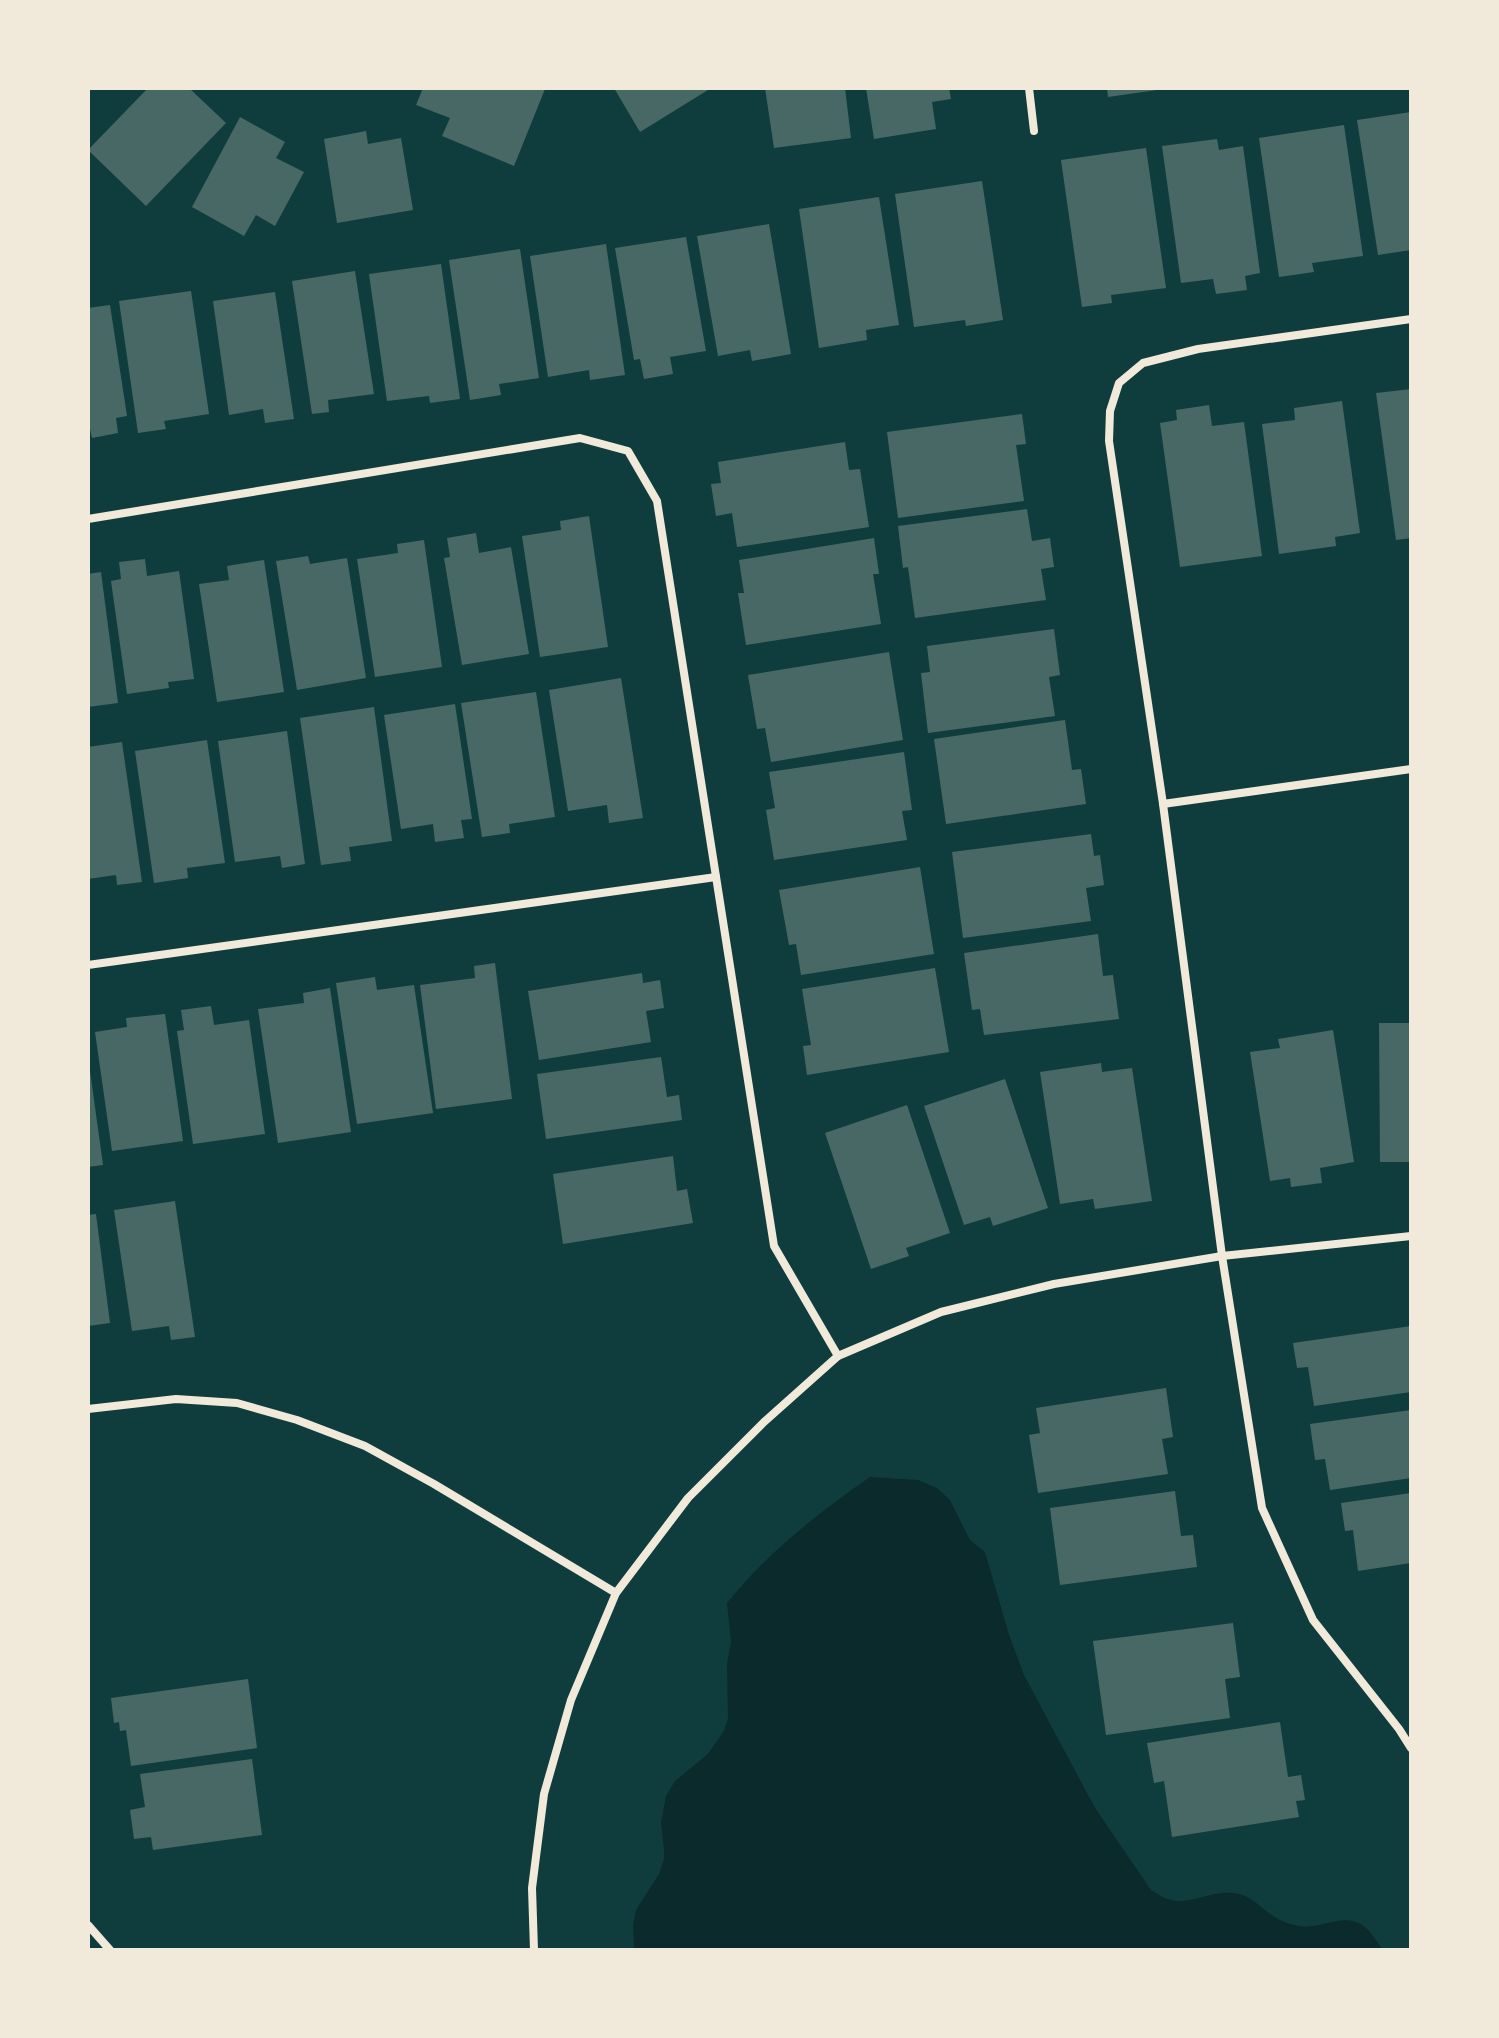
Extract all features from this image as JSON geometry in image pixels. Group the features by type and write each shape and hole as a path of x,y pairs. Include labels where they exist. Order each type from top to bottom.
{"street":[{"path":"1029,88 1034,131"},
{"path":"1411,319 1198,349 1143,363 1119,383 1110,411 1109,441 1163,804 1222,1256 1262,1508 1313,1620 1411,1748"},
{"path":"88,519 580,438 628,451 657,501 774,1246 838,1356"},
{"path":"1163,804 1411,769"},
{"path":"88,965 716,877"},
{"path":"534,1950 532,1888 544,1794 571,1700 616,1593 688,1498 764,1422 838,1356 941,1312 1054,1284 1222,1256 1411,1236"},
{"path":"88,1409 176,1399 237,1403 297,1420 365,1446 616,1593"},
{"path":"88,1925 110,1950"}],"water":[{"path":"870,1477 918,1480 937,1488 950,1500 970,1540 985,1552 1024,1675 1095,1808 1151,1890 1163,1897 1183,1901 1221,1893 1239,1894 1278,1919 1298,1926 1352,1921 1366,1928 1383,1950 634,1950 636,1910 659,1874 664,1859 661,1823 666,1796 675,1781 708,1754 724,1731 728,1718 727,1664 731,1642 727,1603 759,1567 794,1535"}],"building":[{"path":"148,88 189,88 226,123 146,206 88,150"},
{"path":"423,88 545,89 514,166 442,136 450,118 416,105"},
{"path":"614,88 706,88 708,90 640,132"},
{"path":"765,88 845,88 851,138 774,148"},
{"path":"866,88 949,88 951,99 932,102 936,129 874,139"},
{"path":"1107,88 1157,88 1157,90 1108,97"},
{"path":"1411,112 1411,250 1378,255 1357,120"},
{"path":"240,117 285,142 276,158 304,172 275,226 256,215 244,236 192,207"},
{"path":"1344,125 1363,256 1312,263 1314,272 1279,277 1259,138"},
{"path":"366,131 368,144 401,138 413,210 337,223 324,139"},
{"path":"1217,139 1219,150 1243,146 1260,273 1245,276 1247,290 1216,294 1213,279 1181,283 1162,146"},
{"path":"1146,148 1166,288 1111,295 1112,303 1082,307 1061,160"},
{"path":"982,181 1003,320 966,326 965,320 914,327 895,194"},
{"path":"879,197 899,325 866,330 867,340 819,348 799,209"},
{"path":"769,224 791,354 752,361 750,350 718,356 697,236"},
{"path":"686,237 706,351 670,357 673,374 644,379 640,359 634,360 615,248"},
{"path":"606,244 625,375 590,380 589,370 548,377 530,256"},
{"path":"520,249 539,378 499,384 501,395 470,400 449,260"},
{"path":"441,264 460,399 430,403 429,396 387,401 369,274"},
{"path":"355,271 374,394 328,400 329,412 312,414 292,281"},
{"path":"191,291 209,414 164,421 166,429 138,433 119,301"},
{"path":"275,292 294,419 265,423 263,409 229,415 213,301"},
{"path":"110,305 127,416 116,418 118,433 92,438 88,420 88,308"},
{"path":"1411,389 1411,538 1396,540 1376,393"},
{"path":"1342,401 1360,533 1335,537 1336,546 1279,554 1262,424 1295,420 1294,408"},
{"path":"1209,405 1212,426 1244,422 1262,556 1180,567 1160,423 1177,420 1176,410"},
{"path":"1022,414 1026,444 1016,445 1024,501 898,518 887,432"},
{"path":"845,442 849,470 860,469 869,527 737,547 732,513 716,516 711,484 721,483 718,462"},
{"path":"1027,509 1032,541 1050,538 1054,567 1041,569 1046,600 915,618 908,567 903,568 898,526"},
{"path":"589,516 608,647 540,657 522,536 561,530 560,521"},
{"path":"476,533 479,553 511,547 529,654 462,665 444,558 450,557 447,538"},
{"path":"874,538 879,574 873,574 881,624 746,645 738,593 744,593 739,560"},
{"path":"424,540 442,667 375,677 357,559 398,553 397,544"},
{"path":"308,556 310,564 347,558 366,678 297,690 276,561"},
{"path":"145,559 147,576 179,571 194,679 168,682 169,688 127,694 111,581 121,579 119,562"},
{"path":"264,560 284,692 217,702 199,584 229,580 227,566"},
{"path":"101,572 118,703 88,707 88,574"},
{"path":"1054,629 1060,675 1049,677 1055,716 928,733 921,673 930,672 927,646"},
{"path":"889,652 903,740 771,762 765,728 757,729 748,675"},
{"path":"621,678 643,818 609,823 607,805 568,811 549,690"},
{"path":"536,692 555,817 509,824 510,833 482,837 461,703"},
{"path":"455,704 472,819 461,820 464,838 435,842 433,824 401,829 384,715"},
{"path":"374,707 392,841 349,847 351,861 321,865 300,718"},
{"path":"1065,720 1072,770 1081,769 1086,804 946,824 934,739"},
{"path":"287,731 305,864 282,868 280,856 235,862 218,741"},
{"path":"207,740 225,863 187,868 188,878 154,883 135,751"},
{"path":"122,742 142,882 117,885 116,875 88,879 88,747"},
{"path":"904,752 912,810 902,811 907,840 774,860 766,810 775,808 769,772"},
{"path":"1091,834 1094,856 1100,855 1104,885 1086,888 1091,921 963,938 952,852"},
{"path":"920,867 934,954 801,975 796,944 789,945 779,890"},
{"path":"1098,934 1103,976 1113,975 1119,1019 984,1035 980,1009 972,1010 964,953"},
{"path":"495,963 512,1099 436,1109 420,985 475,978 474,966"},
{"path":"935,968 949,1052 807,1075 803,1046 811,1045 802,989"},
{"path":"642,973 643,983 660,980 664,1008 646,1011 651,1042 539,1060 528,991"},
{"path":"375,977 377,990 414,985 433,1113 357,1124 336,983"},
{"path":"330,988 351,1132 278,1143 258,1009 304,1003 303,993"},
{"path":"211,1006 214,1025 249,1020 265,1134 193,1144 177,1031 184,1030 181,1010"},
{"path":"165,1014 183,1141 112,1151 95,1032 127,1027 126,1018"},
{"path":"1379,1023 1411,1023 1411,1162 1380,1162"},
{"path":"1333,1030 1354,1162 1320,1168 1322,1183 1291,1187 1290,1178 1270,1181 1250,1052 1280,1048 1278,1039"},
{"path":"661,1057 667,1097 679,1095 682,1120 546,1139 537,1074"},
{"path":"1101,1063 1102,1072 1132,1068 1152,1201 1095,1209 1093,1199 1060,1204 1040,1072"},
{"path":"88,1071 103,1165 88,1167"},
{"path":"1005,1079 1048,1208 993,1226 990,1217 964,1225 924,1106"},
{"path":"907,1105 950,1233 906,1248 909,1256 871,1269 825,1133"},
{"path":"673,1156 677,1191 687,1189 693,1223 563,1244 553,1174"},
{"path":"175,1201 195,1337 171,1340 169,1326 132,1331 114,1210"},
{"path":"96,1214 110,1323 88,1326 88,1215"},
{"path":"1411,1326 1411,1392 1314,1406 1308,1367 1297,1368 1293,1343"},
{"path":"1166,1388 1173,1437 1162,1439 1168,1474 1038,1493 1029,1435 1040,1433 1036,1408"},
{"path":"1411,1410 1411,1478 1330,1490 1325,1459 1315,1460 1310,1424"},
{"path":"1175,1491 1181,1536 1193,1535 1197,1567 1060,1585 1050,1508"},
{"path":"1411,1493 1411,1563 1358,1571 1353,1530 1345,1531 1341,1503"},
{"path":"1233,1623 1240,1677 1225,1679 1230,1718 1106,1735 1093,1641"},
{"path":"248,1679 257,1748 131,1766 126,1730 120,1731 119,1722 114,1723 111,1698"},
{"path":"1280,1722 1288,1777 1301,1775 1305,1800 1296,1801 1299,1817 1172,1837 1164,1781 1154,1783 1147,1743"},
{"path":"252,1759 262,1835 153,1850 151,1837 134,1839 130,1810 145,1807 140,1774"}]}
